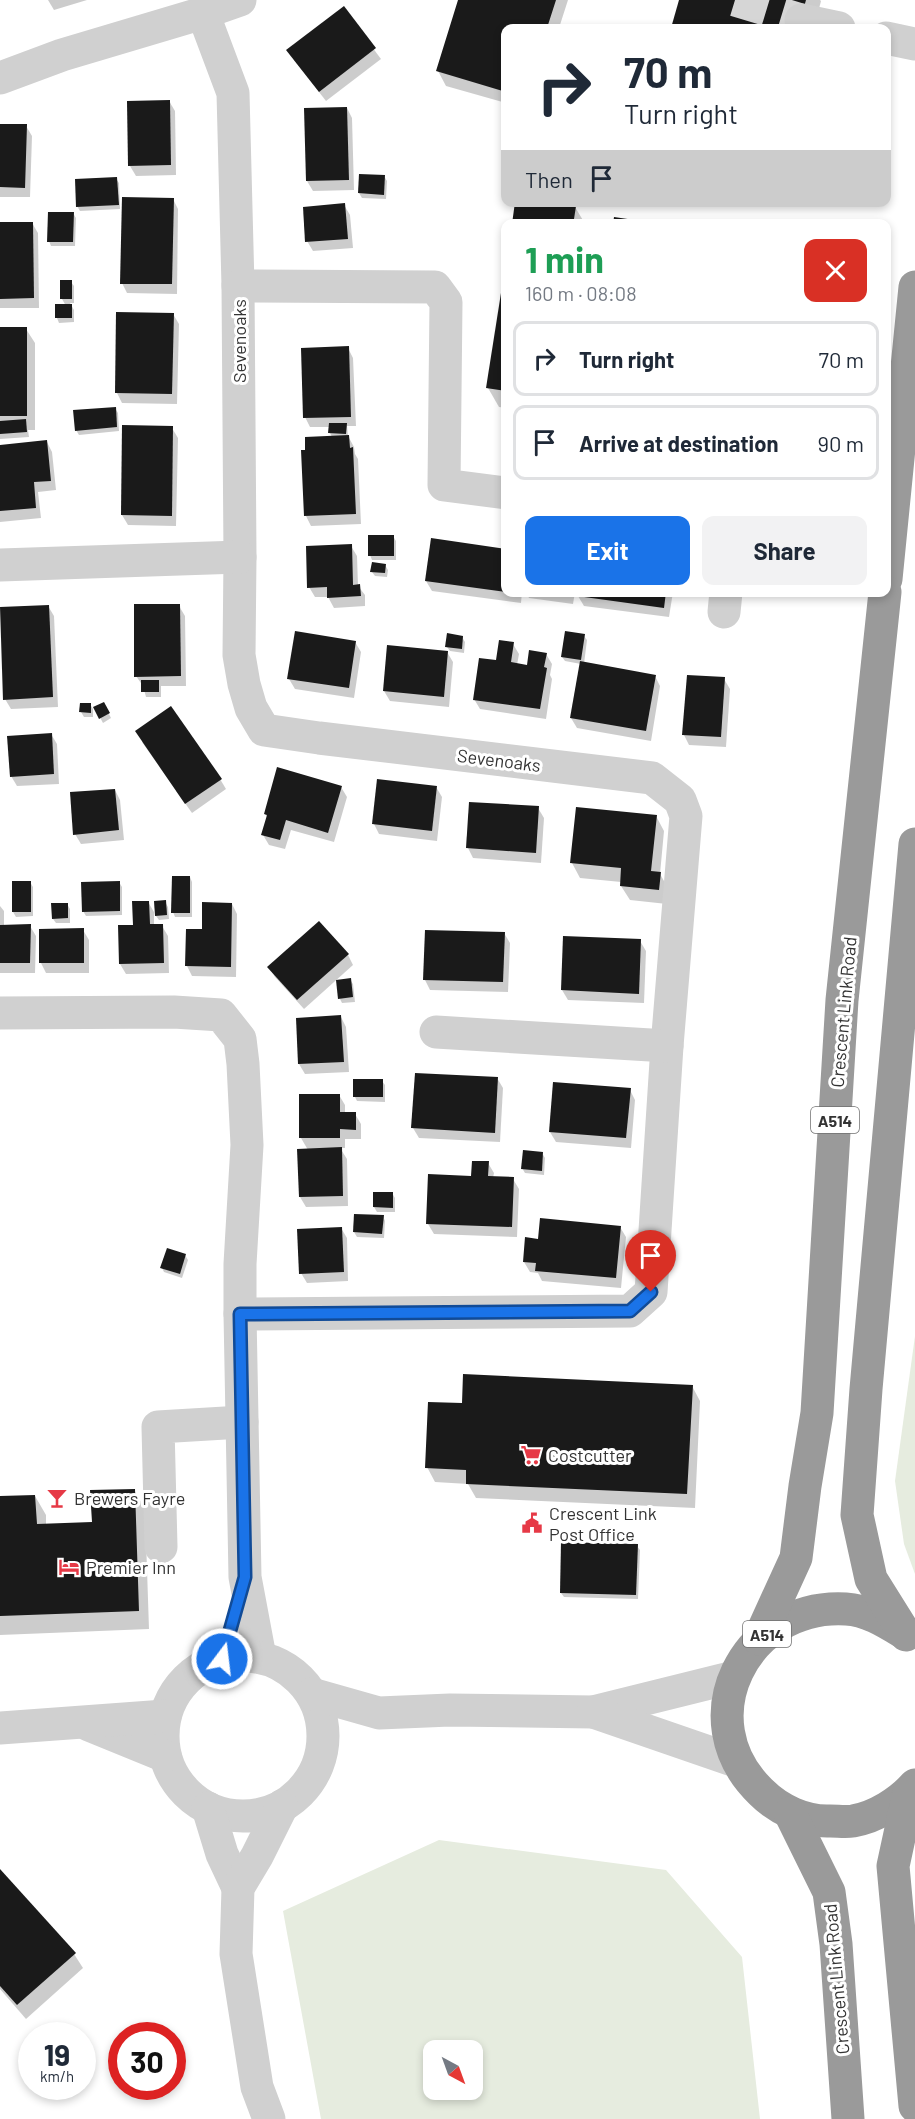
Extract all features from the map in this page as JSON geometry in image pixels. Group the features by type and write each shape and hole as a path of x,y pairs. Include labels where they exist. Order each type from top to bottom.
{"highway":[{"path":"891,529 915,287"},
{"name":"Crescent Link Road","path":"759,1640 796,1558 817,1413 842,1000 884,597"},
{"name":"A514","path":"910,1640 871,1579 857,1515 866,1389 915,843"},
{"name":"A514","path":"910,1640 879,1617 848,1608 816,1610 785,1620 759,1640 745,1657 734,1677 728,1705 729,1734 738,1762 751,1783 769,1800 790,1813 821,1821 853,1821 884,1810 912,1788"},
{"name":"A514","path":"912,1788 893,1866 915,2106"},
{"name":"Crescent Link Road","path":"790,1813 829,1892 836,1944 848,2119"}],"street":[{"path":"0,78 62,55 204,14 240,0"},
{"name":"Sevenoaks","path":"204,14 233,93 238,286 239,656 251,708 264,730 652,778 680,800 686,816 667,1046 651,1292 630,1311 240,1314"},
{"path":"801,20 820,24"},
{"path":"891,39 915,44"},
{"name":"Sevenoaks","path":"238,286 435,287 446,302 444,484 501,493"},
{"path":"0,565 240,557"},
{"path":"0,1013 174,1012 221,1015 240,1039 247,1145 240,1264 245,1577 260,1658"},
{"path":"436,1032 667,1046"},
{"path":"161,1548 158,1427 242,1422"},
{"path":"222,1659 245,1577"},
{"path":"241,1656 260,1658 280,1665 298,1677 312,1694 320,1714 323,1740 317,1767 303,1789 282,1806 257,1815 230,1815 208,1808 189,1795 181,1786 174,1777 165,1756 162,1736 165,1716 173,1696 186,1679 203,1667 222,1659 241,1656"},
{"path":"312,1694 379,1713 450,1710 594,1712 734,1677"},
{"path":"594,1712 738,1762"},
{"path":"323,1740 379,1713"},
{"path":"0,1728 165,1716"},
{"path":"84,1723 165,1756"},
{"path":"238,1888 282,1806"},
{"path":"208,1808 222,1854 238,1888 236,1954 257,2087 269,2119"}],"shaded area":[{"path":"915,1336 915,1574 904,1544 895,1481"},
{"path":"439,1840 666,1870 742,1957 760,2119 321,2119 283,1911"}],"building":[{"path":"458,0 556,0 548,24 501,24 501,90 436,71"},
{"path":"679,0 806,0 799,24 672,24"},
{"path":"344,6 376,48 319,92 286,50"},
{"path":"170,100 171,165 128,166 127,101"},
{"path":"347,107 349,180 306,181 304,108"},
{"path":"0,124 27,124 25,188 0,187"},
{"path":"359,174 385,175 384,195 358,193"},
{"path":"117,177 119,205 76,207 75,179"},
{"path":"122,197 174,198 172,284 120,284"},
{"path":"345,203 348,239 305,242 303,207"},
{"path":"514,207 576,207 574,219 513,219"},
{"path":"48,212 74,212 73,242 47,242"},
{"path":"0,222 33,222 34,298 0,299"},
{"path":"60,280 72,280 72,299 60,299"},
{"path":"501,293 501,390 486,388"},
{"path":"55,304 72,304 72,318 55,318"},
{"path":"116,312 174,313 172,394 115,393"},
{"path":"0,327 27,327 27,416 0,416"},
{"path":"349,346 351,417 303,418 301,348"},
{"path":"116,407 117,427 75,431 73,410"},
{"path":"26,419 27,432 0,434 0,421"},
{"path":"329,423 347,423 346,434 328,433"},
{"path":"122,425 173,426 172,516 121,515"},
{"path":"349,435 350,448 353,447 356,514 304,516 301,450 305,450 305,437"},
{"path":"47,440 51,481 34,482 36,508 0,511 0,445"},
{"path":"368,535 394,535 394,556 368,556"},
{"path":"431,538 501,548 501,591 425,581"},
{"path":"352,544 353,585 360,584 361,596 327,598 327,587 307,588 306,546"},
{"path":"372,562 386,564 385,573 370,572"},
{"path":"584,597 665,597 664,608"},
{"path":"134,604 180,604 181,676 134,677"},
{"path":"49,605 53,697 3,700 0,607"},
{"path":"295,631 356,641 349,688 287,679"},
{"path":"565,631 585,634 581,660 561,657"},
{"path":"447,633 463,636 462,649 445,647"},
{"path":"499,640 514,642 511,662 527,665 529,650 547,653 544,667 547,668 540,709 473,700 479,658 496,660"},
{"path":"387,645 448,651 444,697 383,691"},
{"path":"580,661 656,675 646,731 570,718"},
{"path":"687,675 725,677 721,737 682,735"},
{"path":"141,680 159,680 159,692 141,692"},
{"path":"104,702 110,713 99,719 93,707"},
{"path":"80,703 91,703 91,713 79,712"},
{"path":"171,706 222,779 185,804 135,731"},
{"path":"52,733 54,774 10,777 7,736"},
{"path":"277,767 342,786 328,833 286,820 280,840 261,835 267,815 264,814"},
{"path":"377,779 437,786 432,831 372,824"},
{"path":"115,789 119,830 73,835 70,792"},
{"path":"469,802 539,806 536,853 466,848"},
{"path":"576,807 657,815 651,871 661,872 659,890 620,886 621,868 570,863"},
{"path":"172,876 190,876 190,913 171,913"},
{"path":"12,881 31,881 31,912 12,912"},
{"path":"120,881 120,911 82,912 81,882"},
{"path":"166,900 167,915 155,916 154,901"},
{"path":"132,901 149,901 150,924 163,924 164,963 119,964 118,925 133,925"},
{"path":"202,902 232,903 231,967 185,966 186,929 202,929"},
{"path":"51,903 68,903 68,918 52,919"},
{"path":"319,921 349,954 297,1000 267,967"},
{"path":"31,924 30,963 0,963 0,925"},
{"path":"84,928 84,963 39,963 39,929"},
{"path":"425,930 505,932 503,982 423,980"},
{"path":"563,936 641,939 639,994 561,990"},
{"path":"351,978 353,997 338,999 336,980"},
{"path":"341,1015 344,1062 298,1064 296,1018"},
{"path":"415,1073 498,1077 495,1133 411,1128"},
{"path":"353,1079 383,1079 383,1097 353,1097"},
{"path":"553,1082 631,1088 626,1138 549,1132"},
{"path":"299,1094 340,1094 340,1112 356,1112 356,1130 340,1129 340,1138 299,1138"},
{"path":"342,1147 343,1196 299,1197 297,1149"},
{"path":"523,1150 543,1152 542,1171 521,1169"},
{"path":"472,1161 489,1161 488,1176 514,1177 512,1227 426,1224 428,1174 471,1176"},
{"path":"373,1192 393,1192 393,1208 373,1207"},
{"path":"354,1214 384,1215 382,1234 353,1232"},
{"path":"540,1218 621,1226 616,1278 535,1271 536,1263 523,1262 525,1237 538,1239"},
{"path":"342,1227 344,1272 299,1274 297,1229"},
{"path":"167,1248 186,1254 180,1274 160,1268"},
{"path":"463,1374 693,1385 687,1494 466,1484 466,1470 425,1468 428,1402 462,1403"},
{"name":"Premier Inn","path":"135,1489 139,1611 0,1616 0,1496 35,1495 37,1524 92,1522 90,1490"},
{"path":"561,1542 638,1544 636,1595 560,1593"},
{"path":"0,1869 76,1953 17,2005 0,1986"}],"tunnel":[{"path":"735,0 801,20"}],"place":[{"name":"Costcutter","path":"531,1455"},
{"name":"Brewers Fayre","path":"57,1498"},
{"name":"Crescent Link Post Office","path":"532,1523"},
{"name":"Premier Inn","path":"69,1567"}],"route":[{"path":"222,1659 245,1577 240,1314 630,1311 651,1292"}]}
